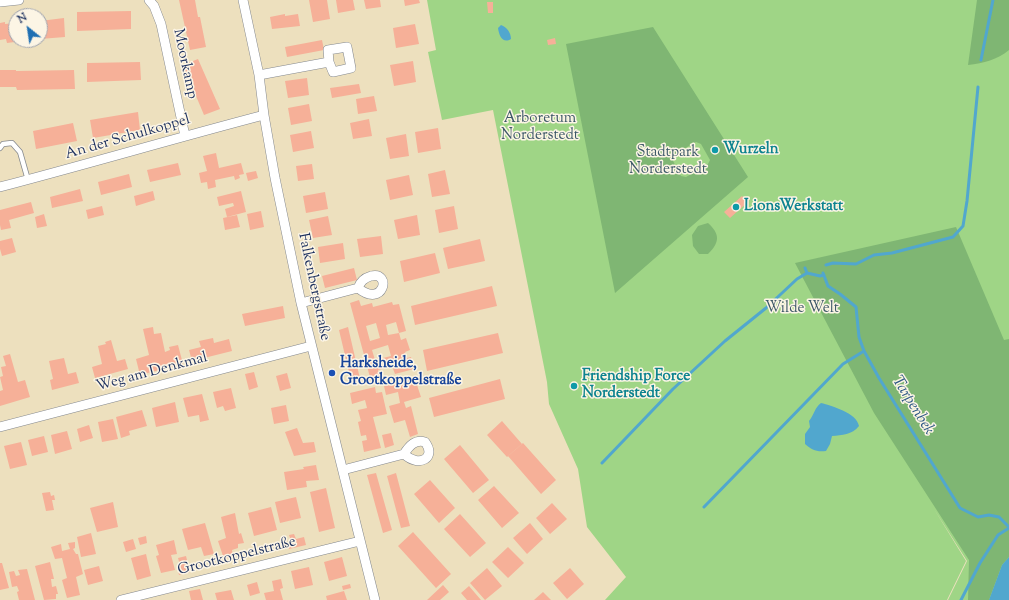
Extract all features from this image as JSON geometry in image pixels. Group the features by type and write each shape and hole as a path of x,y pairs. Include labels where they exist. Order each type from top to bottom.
{"street":[{"path":"0,2 19,0"},
{"name":"Moorkamp","path":"149,0 154,6 161,24 185,136"},
{"name":"Falkenbergstraße","path":"243,0 259,75 264,115 301,303 375,600"},
{"path":"259,75 329,62"},
{"name":"An der Schulkoppel","path":"0,187 112,158 185,136 264,115"},
{"path":"301,303 358,288"},
{"name":"Weg am Denkmal","path":"0,427 311,346"},
{"path":"343,470 404,454"},
{"name":"Grootkoppelstraße","path":"121,600 360,541"}],"lane":[{"path":"0,148 3,144 12,143 20,152 28,180"}],"green space":[{"name":"Stadtpark Norderstedt","path":"427,0 1009,0 1009,600 948,600 967,561 934,509 966,561 947,600 605,600 626,577 587,527 578,469 549,404 547,382 493,110 442,120 428,52 436,50"},
{"path":"977,0 1009,0 1009,50 990,60 968,65"},
{"path":"653,27 748,177 615,293 566,44","holes":["696,142 701,144 710,160 708,164 686,177 681,176 672,159 673,155"]},
{"path":"708,223 716,234 717,238 715,246 708,254 699,254 693,246 692,235 698,226"},
{"path":"956,227 1004,340 1009,339 1009,557 1002,565 989,600 968,600 969,560 874,413 795,263"}],"water":[{"path":"501,25 508,30 511,39 506,41 499,34 498,28"},
{"path":"821,403 837,408 854,417 859,426 850,433 832,436 826,451 814,450 805,444 805,434 810,427 809,421"},
{"path":"1009,557 1009,600 989,600 1002,565"}],"building":[{"path":"179,0 195,0 206,47 190,50"},
{"path":"309,0 327,0 330,19 313,22"},
{"path":"336,0 353,0 355,10 338,13"},
{"path":"364,0 380,0 381,7 366,9"},
{"path":"404,0 419,0 420,3 405,6"},
{"path":"487,2 493,2 493,13 488,13"},
{"path":"131,11 131,29 77,31 77,12"},
{"path":"285,14 285,16 298,14 300,26 272,29 270,17"},
{"path":"64,18 65,37 48,38 48,20"},
{"path":"5,22 5,24 8,24 8,43 6,39 0,40 0,23"},
{"path":"415,24 419,44 396,48 393,28"},
{"path":"555,38 556,44 548,45 547,40"},
{"path":"322,40 324,50 287,57 285,47"},
{"path":"198,59 220,109 204,115 183,65"},
{"path":"413,61 416,82 394,86 390,65"},
{"path":"140,62 141,80 87,82 87,63"},
{"path":"0,70 74,70 75,89 17,90 16,87 0,87"},
{"path":"307,78 309,95 288,98 285,81"},
{"path":"359,84 361,93 332,98 330,88"},
{"path":"374,96 377,111 358,114 356,99"},
{"path":"309,104 312,121 291,125 288,108"},
{"path":"138,112 140,130 93,138 90,120"},
{"path":"369,119 372,136 353,139 350,123"},
{"path":"73,123 77,141 36,149 33,131"},
{"path":"438,128 441,149 418,153 415,132"},
{"path":"311,131 314,148 293,152 290,135"},
{"path":"406,134 409,156 390,159 386,138"},
{"path":"216,153 219,168 241,163 244,174 239,175 240,178 235,180 234,176 215,180 216,187 208,189 207,182 201,183 199,173 207,171 203,156"},
{"path":"178,163 181,175 150,182 147,170"},
{"path":"312,164 314,179 298,181 296,166"},
{"path":"445,170 450,194 432,197 428,174"},
{"path":"256,171 258,178 248,181 246,173"},
{"path":"129,174 132,187 101,195 98,182"},
{"path":"409,175 413,195 390,200 386,180"},
{"path":"80,189 83,201 52,208 50,197"},
{"path":"153,191 155,200 136,206 134,196"},
{"path":"241,191 246,212 227,217 225,209 234,206 233,203 219,206 217,197"},
{"path":"325,192 328,209 306,213 303,196"},
{"path":"742,196 748,202 730,218 724,212"},
{"path":"31,202 34,213 9,220 11,228 1,230 0,210"},
{"path":"102,206 104,215 88,219 86,210"},
{"path":"454,206 458,229 439,233 435,210"},
{"path":"261,211 264,227 250,230 247,214"},
{"path":"44,214 47,226 37,228 35,217"},
{"path":"237,215 240,227 225,230 223,218"},
{"path":"417,215 420,235 398,239 394,220"},
{"path":"328,216 332,235 313,238 309,220"},
{"path":"381,236 383,254 360,257 357,239"},
{"path":"12,238 16,252 2,256 0,241"},
{"path":"480,239 485,261 448,269 443,248"},
{"path":"343,243 345,259 320,263 318,247"},
{"path":"435,253 440,273 404,282 400,261"},
{"path":"354,268 357,280 325,288 322,276"},
{"path":"492,286 497,306 415,325 411,306"},
{"path":"359,300 361,306 372,303 373,307 392,302 393,305 399,304 406,331 399,333 401,340 406,338 410,350 405,352 407,358 411,357 414,369 395,374 392,366 378,370 380,378 371,381 350,303","holes":["396,322 399,333 388,335 386,325","376,323 380,338 370,341 366,326","388,345 391,356 375,360 372,350"]},
{"path":"283,306 285,318 245,326 242,314"},
{"path":"153,327 154,334 161,333 165,352 170,350 169,347 178,345 183,364 140,375 136,359 149,355 143,329"},
{"path":"348,327 361,383 352,385 339,330"},
{"path":"498,333 503,353 427,371 423,350"},
{"path":"213,338 214,343 229,339 232,351 192,361 189,350 201,347 199,341"},
{"path":"111,340 117,361 125,359 128,369 95,378 92,367 102,364 98,346 106,344 105,342"},
{"path":"10,354 18,382 25,380 30,397 0,406 0,391 3,390 0,377 3,376 1,367 6,366 3,356"},
{"path":"64,358 68,374 76,372 79,383 52,390 50,380 53,379 49,361"},
{"path":"254,372 258,387 249,390 245,374"},
{"path":"287,373 291,388 280,391 276,376"},
{"path":"412,379 414,386 417,385 421,397 404,402 406,408 411,406 418,434 410,437 405,420 394,423 389,406 400,403 398,392 386,395 384,386"},
{"path":"500,379 505,399 434,417 429,398"},
{"path":"375,387 376,393 382,392 387,414 373,417 381,448 364,452 362,441 367,440 366,435 361,436 358,422 361,421 358,410 367,408 365,400 352,404 350,393"},
{"path":"231,388 236,408 225,411 223,406 217,408 213,392"},
{"path":"202,394 209,420 200,422 199,415 188,417 183,398"},
{"path":"175,402 179,422 156,427 152,408"},
{"path":"286,405 289,421 274,424 271,408"},
{"path":"142,410 147,426 129,431 130,435 121,438 116,417"},
{"path":"113,419 118,439 102,442 98,422"},
{"path":"502,421 522,444 507,457 487,435"},
{"path":"89,425 93,438 80,442 77,429"},
{"path":"297,428 303,443 314,442 316,452 294,456 285,432"},
{"path":"67,431 72,449 55,454 51,435"},
{"path":"391,433 394,445 385,448 382,435"},
{"path":"44,436 48,452 32,456 28,440"},
{"path":"21,442 27,465 10,469 4,446"},
{"path":"523,443 556,480 541,494 508,456"},
{"path":"460,445 489,480 473,493 444,459"},
{"path":"316,465 319,480 306,481 307,487 287,490 284,472 304,469 303,467"},
{"path":"376,473 392,530 383,533 367,475"},
{"path":"396,473 410,526 401,528 387,476"},
{"path":"430,480 455,508 439,523 414,494"},
{"path":"494,486 519,513 502,528 478,500"},
{"path":"326,488 335,528 319,532 310,492"},
{"path":"50,492 51,496 54,495 55,500 52,500 54,510 46,511 42,493"},
{"path":"296,497 301,518 280,523 275,502"},
{"path":"113,502 118,527 97,532 90,508"},
{"path":"552,503 567,519 550,534 536,518"},
{"path":"271,507 277,530 254,536 248,513"},
{"path":"235,513 239,534 241,533 244,543 238,544 238,548 232,550 233,556 224,559 218,541 226,538 221,517"},
{"path":"460,514 486,543 470,557 444,529"},
{"path":"205,523 214,554 204,556 201,547 188,550 182,529"},
{"path":"530,523 543,539 527,554 513,538"},
{"path":"413,532 451,574 436,588 398,546"},
{"path":"91,533 96,554 81,557 77,537"},
{"path":"294,534 296,539 304,537 306,545 289,549 287,542 291,541 289,535"},
{"path":"146,536 147,543 140,545 138,538"},
{"path":"133,539 136,549 126,552 123,542"},
{"path":"174,540 177,554 171,555 175,570 161,573 156,556 159,555 156,545"},
{"path":"75,542 75,548 73,549 76,554 78,554 83,574 76,577 80,595 67,598 62,580 67,578 62,558 55,559 51,547 61,544 62,551 70,549 68,543"},
{"path":"508,547 524,563 508,578 492,562"},
{"path":"146,554 151,576 137,580 131,558"},
{"path":"186,556 190,572 179,575 177,566 180,565 178,558"},
{"path":"342,557 347,576 329,581 324,562"},
{"path":"50,562 54,579 51,579 52,587 56,586 58,594 56,594 56,599 44,600 35,566"},
{"path":"0,563 2,563 9,588 0,590"},
{"path":"99,566 103,581 88,585 84,570"},
{"path":"309,567 313,585 295,589 291,571"},
{"path":"487,568 502,586 485,600 470,583"},
{"path":"570,568 584,584 567,599 553,583"},
{"path":"27,569 35,600 19,600 17,592 19,591 17,586 12,587 9,572 14,571 16,576 20,575 18,570"},
{"path":"281,579 283,588 280,589 283,600 266,600 264,593 274,591 272,581"},
{"path":"257,582 260,593 250,596 247,585"},
{"path":"350,584 351,588 343,590 342,586"},
{"path":"443,585 449,592 440,600 427,600"},
{"path":"469,586 481,600 467,600 461,593"},
{"path":"200,589 203,600 191,600 189,591"},
{"path":"231,590 234,600 217,600 215,593"},
{"path":"344,591 347,600 327,600 326,596"},
{"path":"543,592 551,600 534,600"}],"waterway":[{"name":"Tarpenbek","path":"981,60 993,0"},
{"name":"Tarpenbek","path":"826,265 833,263 856,264 874,255 892,253 953,237 963,226 967,201 978,87"},
{"path":"602,463 673,389 725,341 766,308 797,279 807,273 805,268"},
{"path":"807,273 820,276 824,275"},
{"name":"Tarpenbek","path":"823,273 828,286 856,307 859,337 864,351 879,378 960,508 978,517 989,515 999,517 1009,527"},
{"path":"704,507 843,364 864,351"},
{"name":"Tarpenbek","path":"961,600 980,563 998,535 1009,528"}],"place":[{"name":"Wurzeln","path":"715,150"},
{"name":"LionsWerkstatt","path":"736,207"},
{"name":"Harksheide, Grootkoppelstraße","path":"332,373"},
{"name":"Friendship Force Norderstedt","path":"574,386"}],"park label":[{"name":"Arboretum Norderstedt","path":"540,128"},
{"name":"Wilde Welt","path":"802,309"}]}
